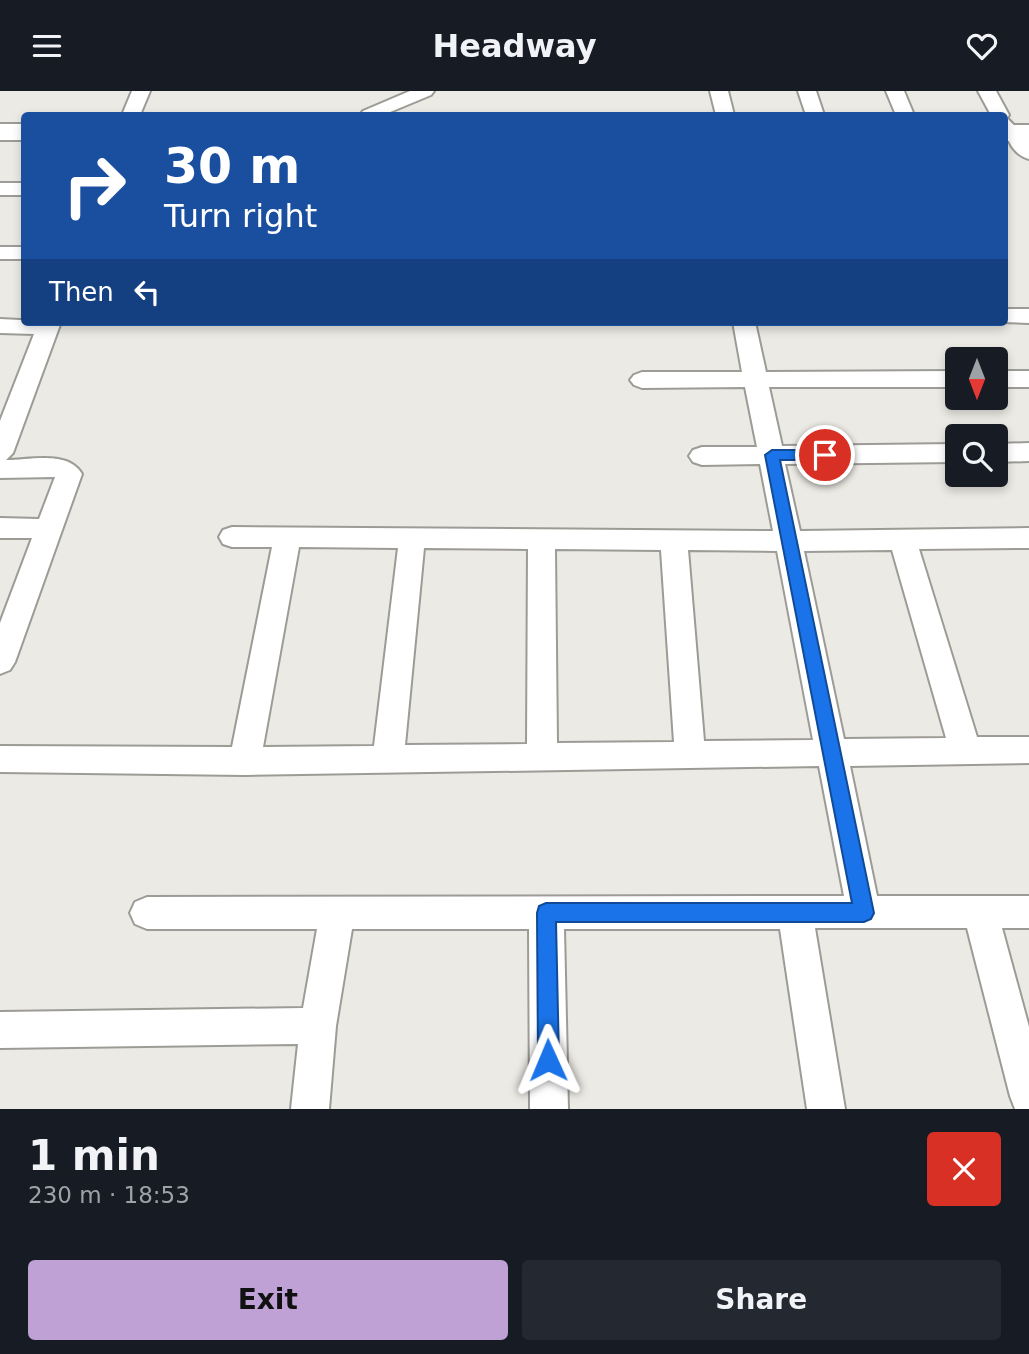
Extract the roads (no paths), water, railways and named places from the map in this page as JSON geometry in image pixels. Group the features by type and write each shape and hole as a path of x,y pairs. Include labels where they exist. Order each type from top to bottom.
{"street":[{"path":"132,112 141,91"},
{"path":"373,112 391,99 425,91"},
{"path":"719,91 724,112"},
{"path":"807,91 814,112"},
{"path":"895,91 904,112"},
{"path":"987,91 1000,112"},
{"path":"1010,127 1029,153"},
{"path":"0,132 21,132"},
{"path":"0,189 21,189"},
{"path":"0,253 21,253"},
{"path":"1008,316 1029,316"},
{"path":"0,326 21,325"},
{"path":"0,453 9,404 48,326"},
{"path":"745,326 864,913"},
{"path":"642,380 945,379"},
{"path":"1008,379 1029,379"},
{"path":"1008,453 1029,452"},
{"path":"702,456 945,453"},
{"path":"0,469 62,468 69,474 50,529 5,634 0,662"},
{"path":"0,528 50,529"},
{"path":"232,537 790,541 1029,538"},
{"path":"245,761 286,538"},
{"path":"388,759 412,539"},
{"path":"541,539 542,757"},
{"path":"674,540 690,756"},
{"path":"903,540 966,752"},
{"path":"0,759 245,761 1029,750"},
{"path":"980,912 1029,1096"},
{"path":"147,913 1029,912"},
{"path":"310,1109 318,1026 337,913"},
{"path":"546,913 549,1109"},
{"path":"794,913 826,1109"},
{"path":"0,1030 318,1026"}]}
